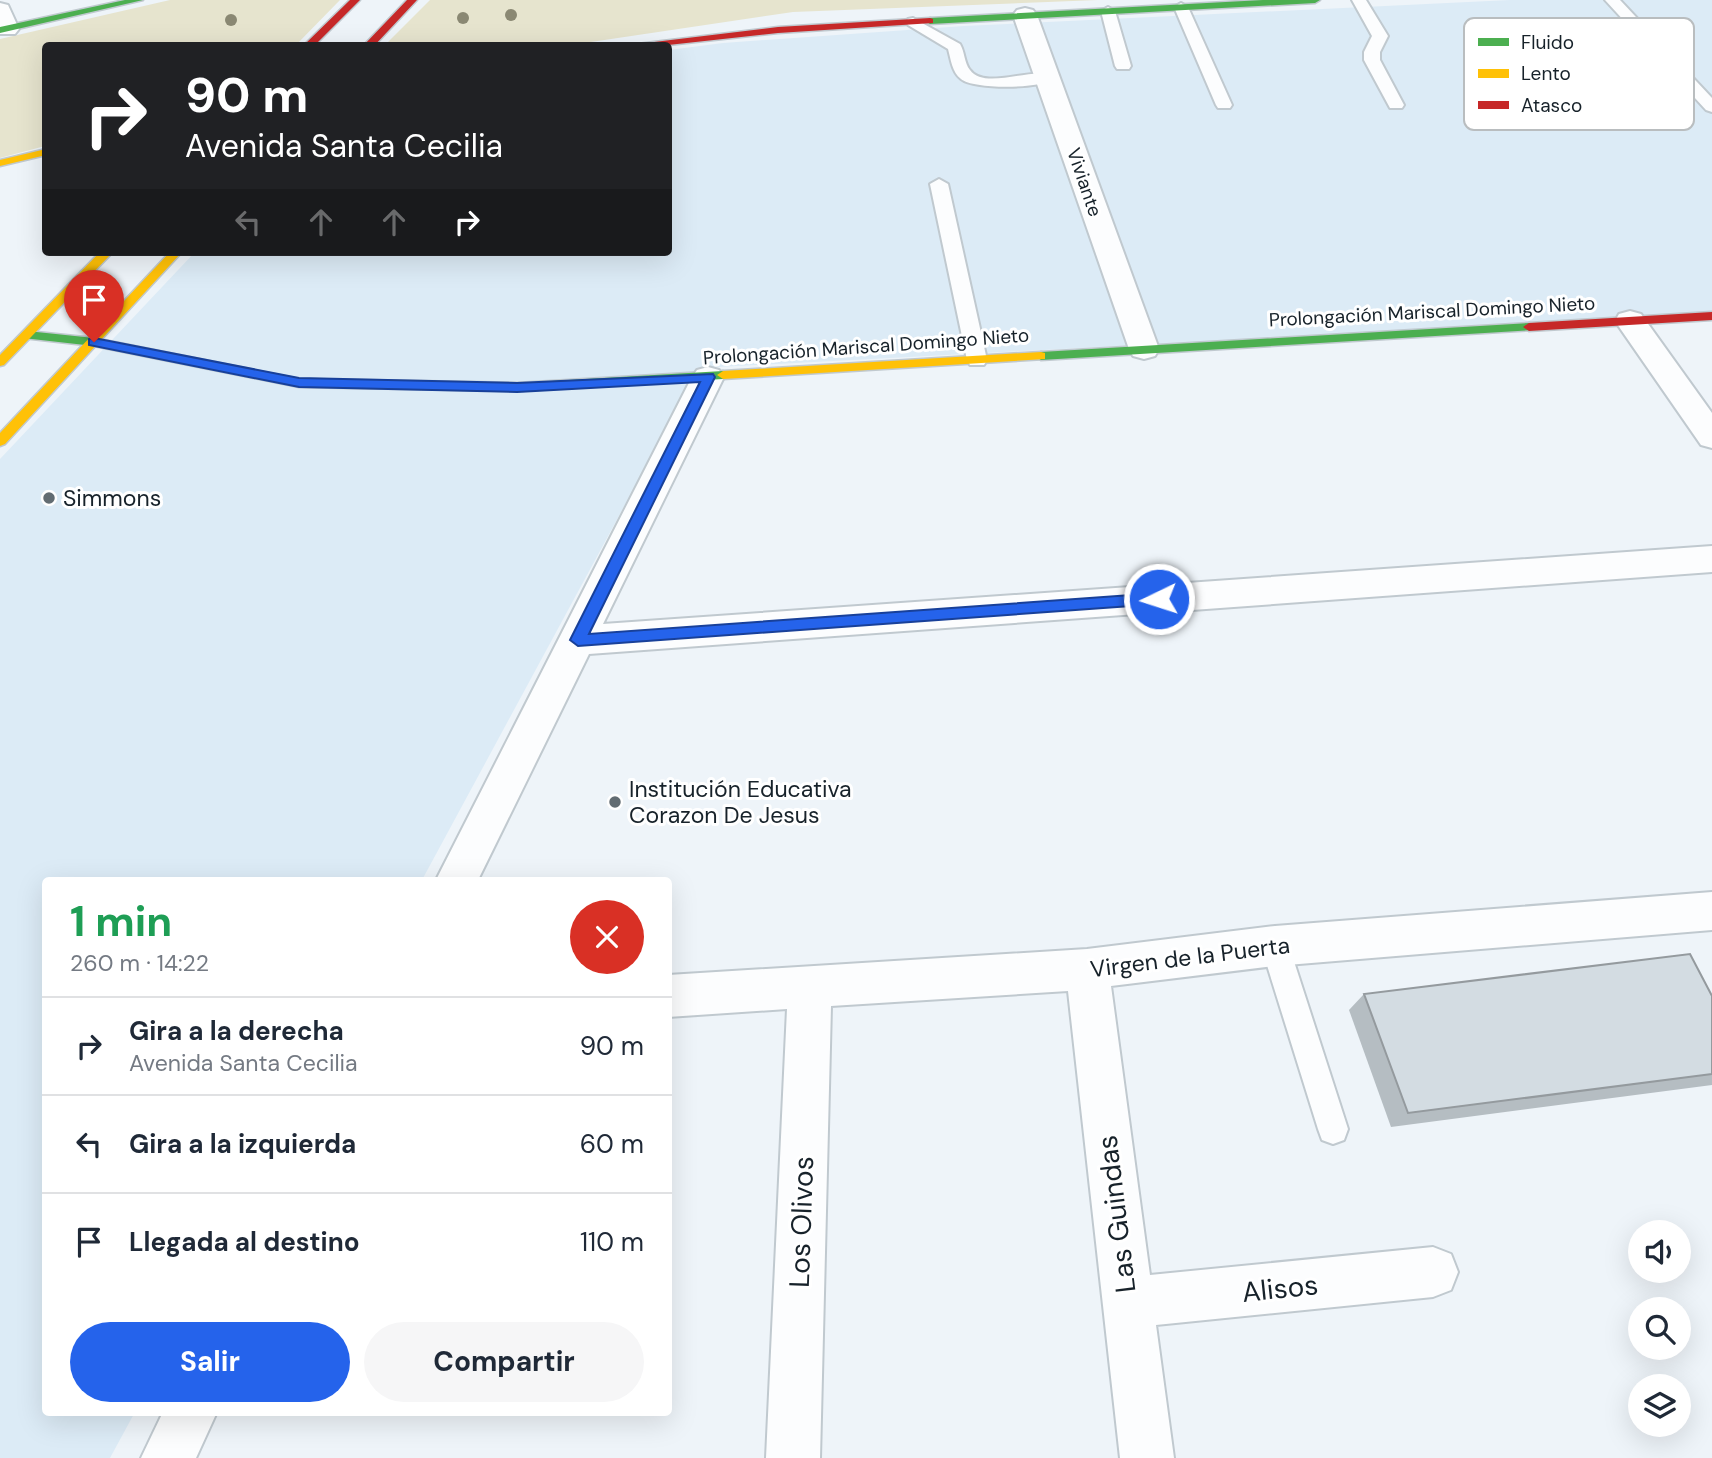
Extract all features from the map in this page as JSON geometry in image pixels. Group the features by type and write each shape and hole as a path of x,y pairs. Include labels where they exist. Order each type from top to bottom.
{"main road":[{"path":"2,23 138,0"},
{"path":"312,42 355,0"},
{"path":"372,42 412,0"},
{"path":"664,42 778,30 1315,0"},
{"path":"0,163 42,153"},
{"path":"0,362 103,256"},
{"path":"0,441 172,256"},
{"name":"Prolongación Mariscal Domingo Nieto","path":"27,335 94,342 299,383 517,387 1712,316"}],"street":[{"name":"Viviante","path":"1025,15 1144,349"},
{"path":"1630,321 1712,437"},
{"path":"459,877 708,377"},
{"path":"578,640 1712,559"},
{"name":"Virgen de la Puerta","path":"672,996 1087,969 1275,946 1712,911"},
{"name":"Las Guindas","path":"1087,969 1147,1458"},
{"name":"Los Olivos","path":"793,1458 810,986"},
{"name":"Alisos","path":"1126,1303 1433,1272"},
{"path":"169,1458 189,1416"}],"lane":[{"path":"1359,0 1380,36 1372,52 1372,60 1396,105"},
{"path":"1612,0 1629,18"},
{"path":"1181,7 1224,105"},
{"path":"1108,11 1123,66"},
{"path":"913,22 956,47 964,74 973,80 986,82 1048,78"},
{"path":"1694,88 1712,107"},
{"path":"939,184 977,360"},
{"path":"1275,946 1333,1129"}],"shaded area":[{"path":"170,0 340,0 299,42 42,42 42,147 0,158 0,39"},
{"path":"430,0 1098,0 793,12 591,42 388,42"},
{"path":"1510,0 1712,0 1712,315 699,368 424,877 42,877 42,1416 133,1416 110,1458 0,1458 0,459 191,256 672,256 672,50 723,43 964,26"}],"building":[{"path":"1690,954 1712,996 1712,1074 1408,1113 1364,994"}],"traffic: fast":[{"path":"0,30 138,0"},
{"path":"930,21 1315,0"},
{"path":"1041,356 1529,327"},
{"path":"27,335 94,342 299,383 517,387 723,375"}],"traffic: slow":[{"path":"0,163 42,153"},
{"path":"0,362 103,256"},
{"path":"0,441 172,256"},
{"path":"723,375 1041,356"}],"traffic: jam":[{"path":"312,42 355,0"},
{"path":"372,42 412,0"},
{"path":"664,42 778,30 930,21"},
{"path":"1529,327 1712,316"}],"place":[{"name":"Simmons","path":"49,498"},
{"name":"Institución Educativa Corazon De Jesus","path":"615,802"}],"route":[{"path":"94,342 299,383 517,387 708,377 578,640 1159,599"}]}
